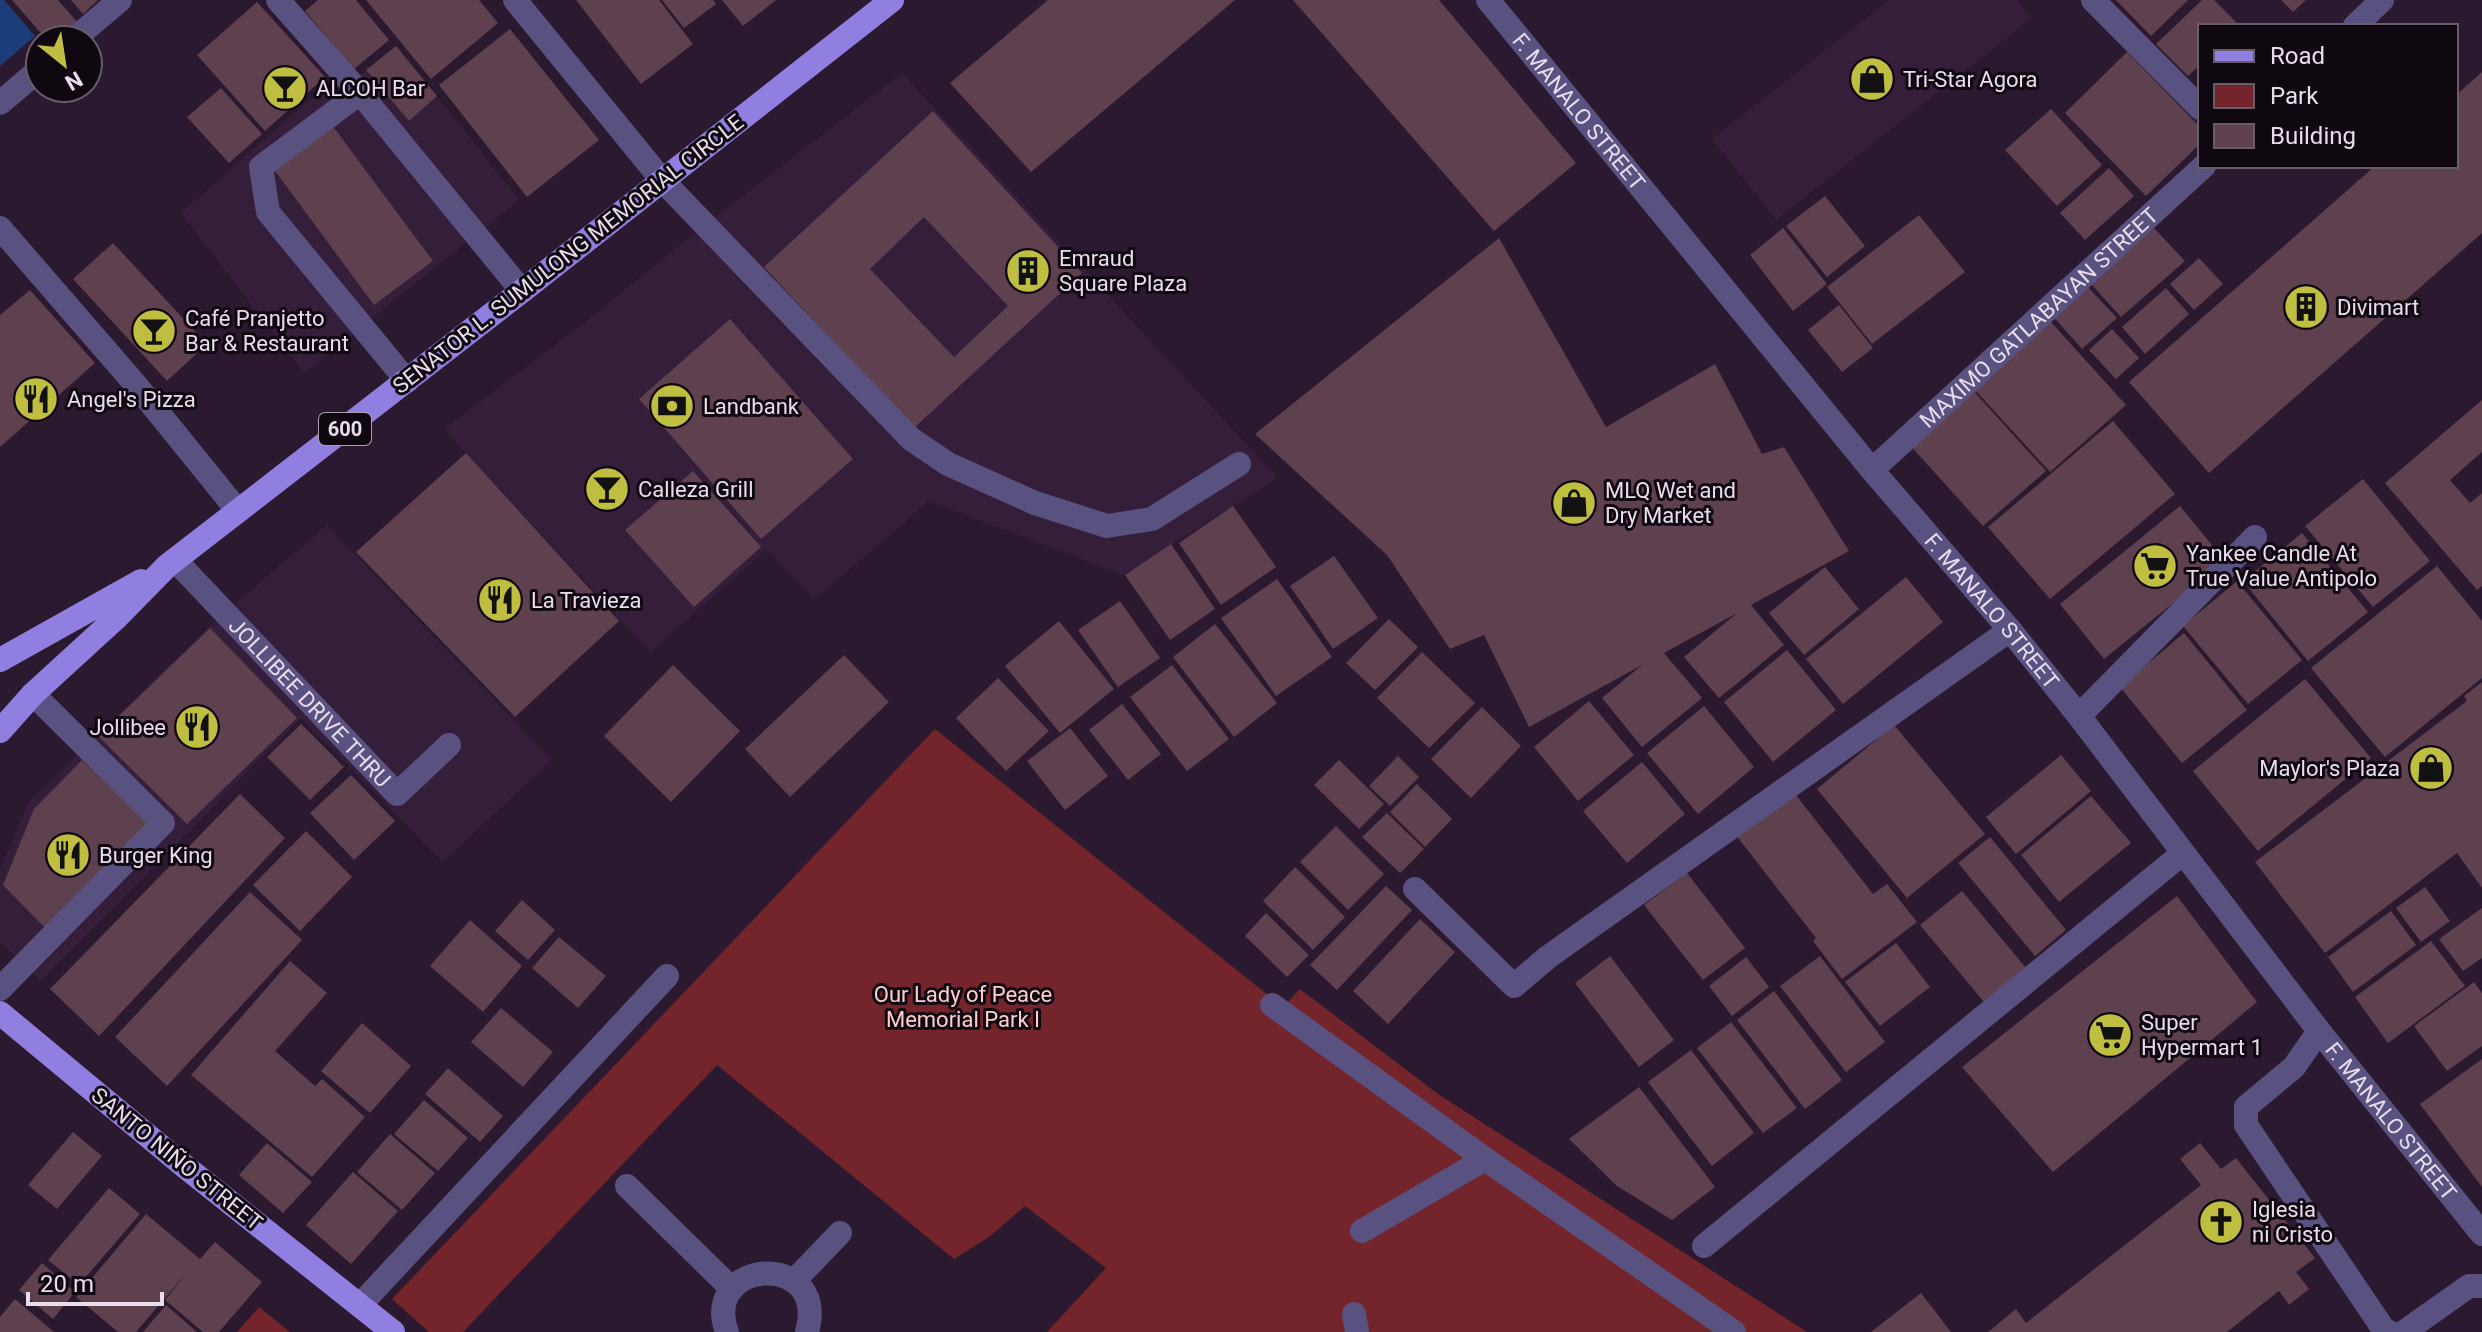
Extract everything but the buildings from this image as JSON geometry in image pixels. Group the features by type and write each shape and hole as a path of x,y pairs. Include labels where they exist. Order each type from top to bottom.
{"main road":[{"name":"SENATOR L. SUMULONG MEMORIAL CIRCLE","path":"0,731 33,694 171,563 892,0"},
{"name":"SENATOR L. SUMULONG MEMORIAL CIRCLE","path":"0,660 171,563"},
{"name":"SANTO NIÑO STREET","path":"0,1013 389,1331"}],"street":[{"path":"92,24 120,0"},
{"path":"278,0 360,93 522,291"},
{"path":"515,0 662,180 911,439 948,464 1035,503 1107,526 1152,519 1239,464"},
{"name":"F. MANALO STREET","path":"1488,0 1872,470 2010,630 2319,1031 2482,1234"},
{"path":"2093,0 2198,106"},
{"path":"2357,24 2382,0"},
{"path":"0,103 24,83"},
{"path":"360,93 261,167 268,212 407,381"},
{"name":"MAXIMO GATLABAYAN STREET","path":"1872,470 2202,168"},
{"path":"0,228 136,385 238,511"},
{"path":"2079,716 2255,537"},
{"name":"JOLLIBEE DRIVE THRU","path":"171,563 397,794 449,745"},
{"path":"1415,889 1514,986 1561,948 2010,630"},
{"path":"0,989 163,823 33,694"},
{"path":"1704,1246 2182,854"},
{"path":"360,1305 667,976"},
{"path":"1272,1005 1485,1159 1734,1332"},
{"path":"2319,1031 2294,1067 2246,1107 2246,1125 2384,1330 2389,1332"},
{"path":"1362,1231 1485,1159"},
{"path":"627,1186 732,1289"},
{"path":"794,1281 840,1233"},
{"path":"727,1332 723,1314 732,1289 742,1279 769,1272 782,1274 794,1281 803,1292 811,1317 807,1332"},
{"path":"2404,1332 2469,1286 2482,1286"}],"shaded area":[{"name":"Tri-Star Agora","path":"1889,0 2017,0 2032,18 1776,220 1712,139"},
{"path":"366,70 409,121 437,96 519,200 304,373 181,213 330,82 339,92"},
{"path":"902,73 1278,478 1123,575 929,501 814,600 767,549 650,652 444,429 574,331"},
{"path":"327,525 552,760 443,862 301,718 41,981 0,942 0,870 28,803 211,625"}],"green space":[{"name":"Our Lady of Peace Memorial Park I","path":"935,729 1283,1007 1300,989 1438,1094 1807,1332 1047,1332 1106,1268 1025,1206 989,1237 954,1259 717,1065 463,1332 429,1332 392,1299"},
{"path":"259,1307 290,1332 237,1332"}],"water":[{"path":"0,0 4,0 25,24 24,45 0,66"}],"place":[{"name":"Tri-Star Agora","path":"1872,79"},
{"name":"ALCOH Bar","path":"285,88"},
{"name":"Emraud Square Plaza","path":"1028,271"},
{"name":"Divimart","path":"2306,307"},
{"name":"Café Pranjetto Bar & Restaurant","path":"154,331"},
{"name":"Angel's Pizza","path":"36,399"},
{"name":"Landbank","path":"672,406"},
{"name":"Calleza Grill","path":"607,489"},
{"name":"MLQ Wet and Dry Market","path":"1574,503"},
{"name":"Yankee Candle At True Value Antipolo","path":"2155,566"},
{"name":"La Travieza","path":"500,600"},
{"name":"Jollibee","path":"197,727"},
{"name":"Maylor's Plaza","path":"2431,768"},
{"name":"Burger King","path":"68,855"},
{"name":"Super Hypermart 1","path":"2110,1035"},
{"name":"Iglesia ni Cristo","path":"2221,1222"}]}
